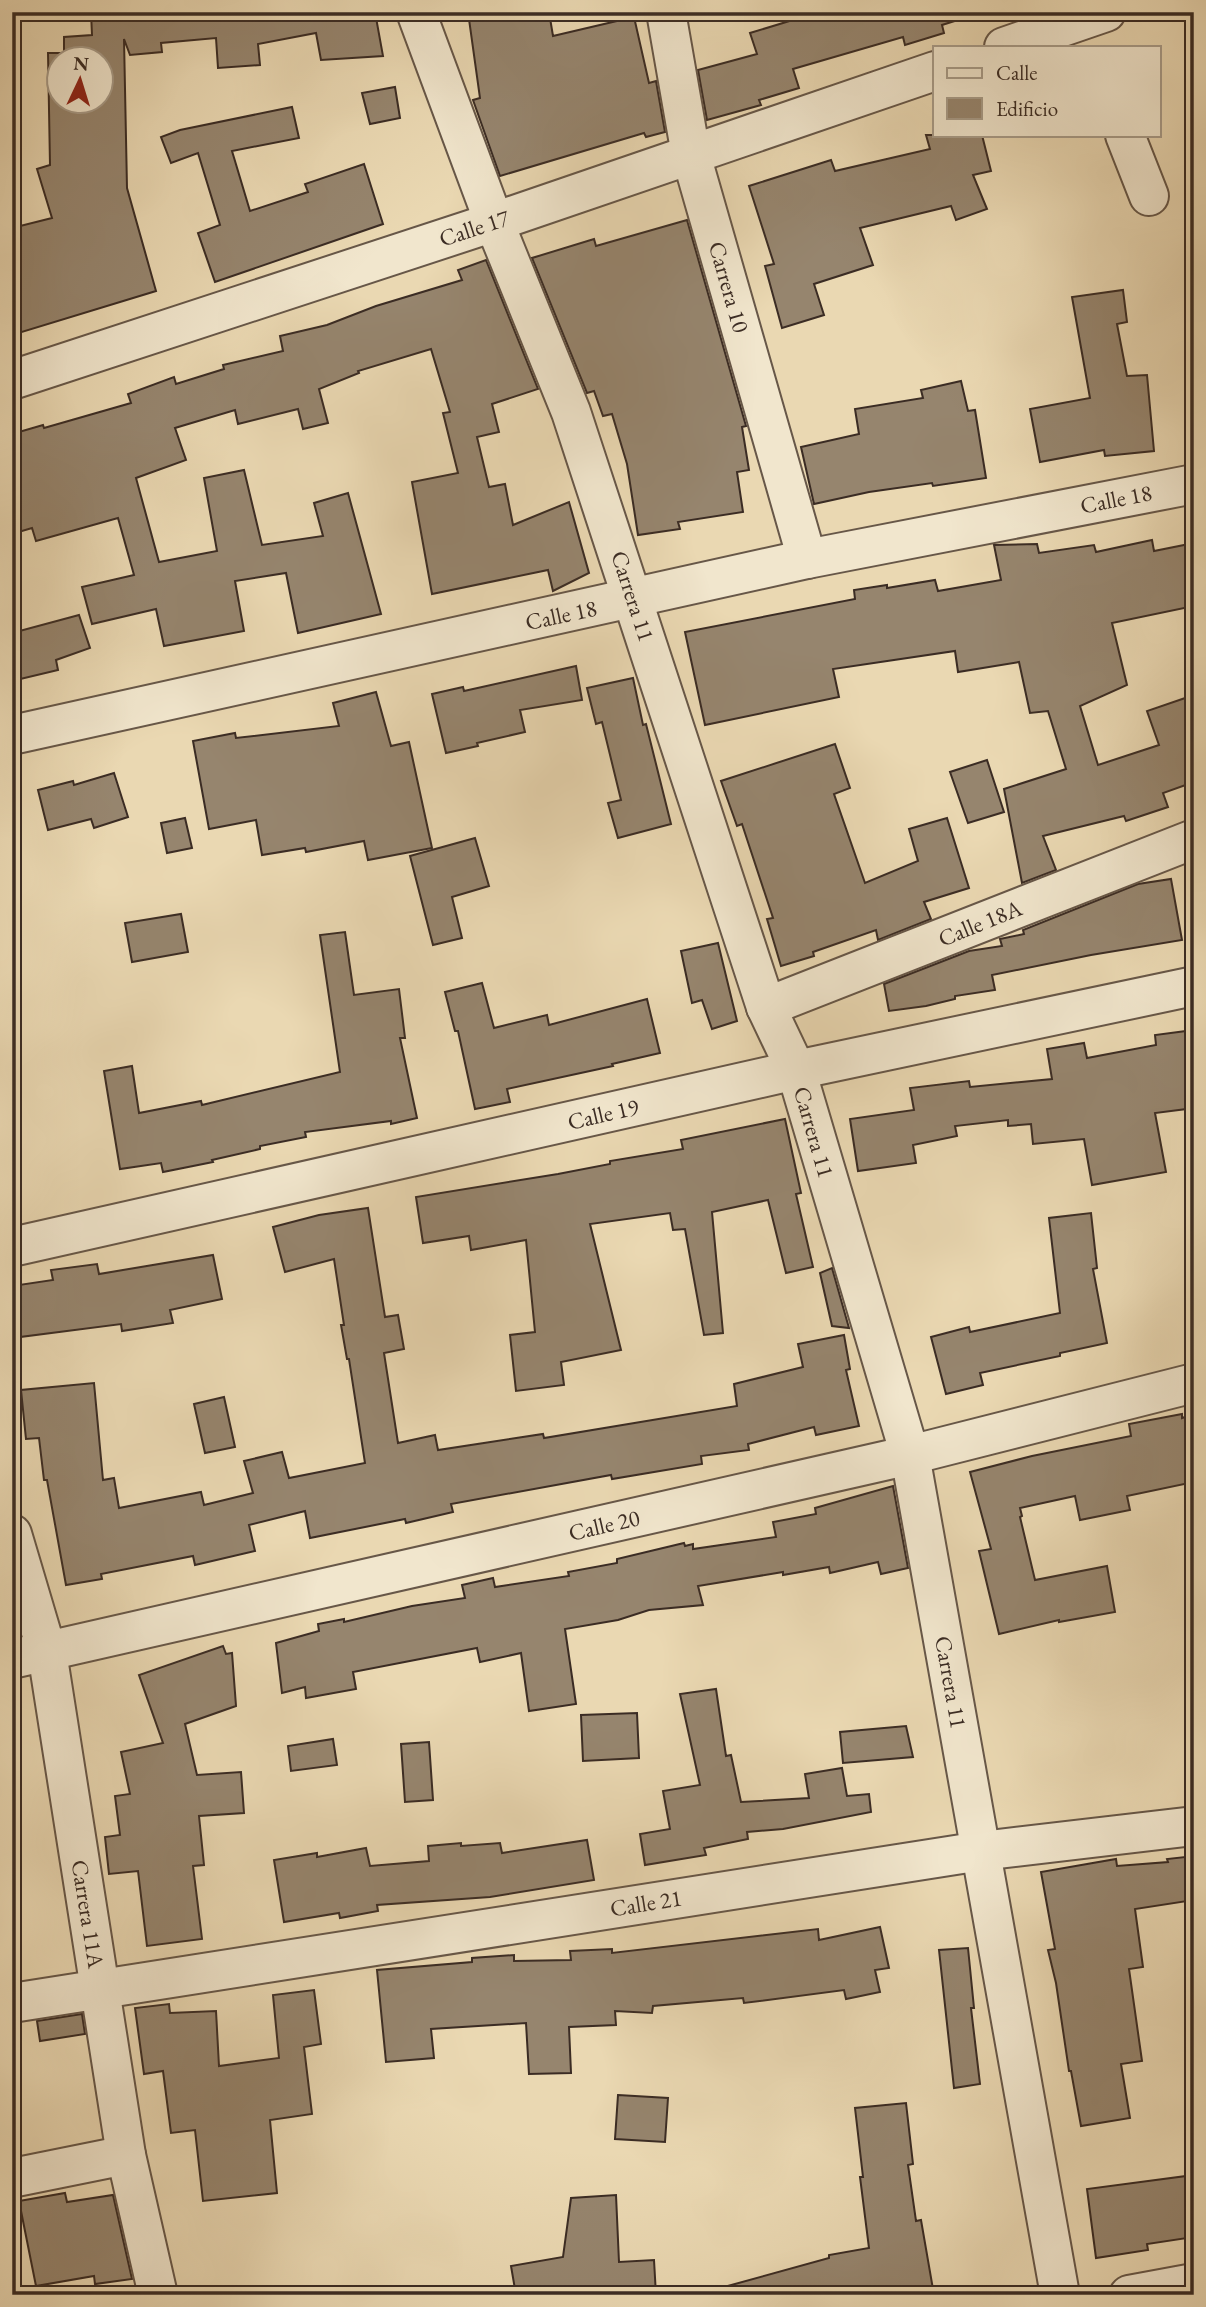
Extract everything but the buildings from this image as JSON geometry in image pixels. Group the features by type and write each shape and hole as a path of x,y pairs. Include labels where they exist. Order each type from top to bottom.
{"street":[{"name":"Carrera 11","path":"416,12 494,222 571,412 766,1007 796,1070 910,1455 1060,2295"},
{"name":"Carrera 10","path":"666,12 691,155 807,559"},
{"path":"1008,46 1093,27"},
{"name":"Calle 17","path":"12,380 494,222 933,72"},
{"path":"1125,136 1149,196"},
{"name":"Calle 18","path":"12,735 807,559 1194,484"},
{"name":"Calle 18A","path":"766,1007 1194,839"},
{"name":"Calle 19","path":"12,1247 796,1070 1194,985"},
{"name":"Calle 20","path":"30,1656 910,1455 1194,1383"},
{"name":"Carrera 11A","path":"12,1534 30,1656 99,1987 126,2154 158,2295"},
{"name":"Calle 21","path":"12,2003 99,1987 981,1851 1194,1826"},
{"path":"12,2178 126,2154"},
{"path":"1129,2295 1194,2283"}]}
